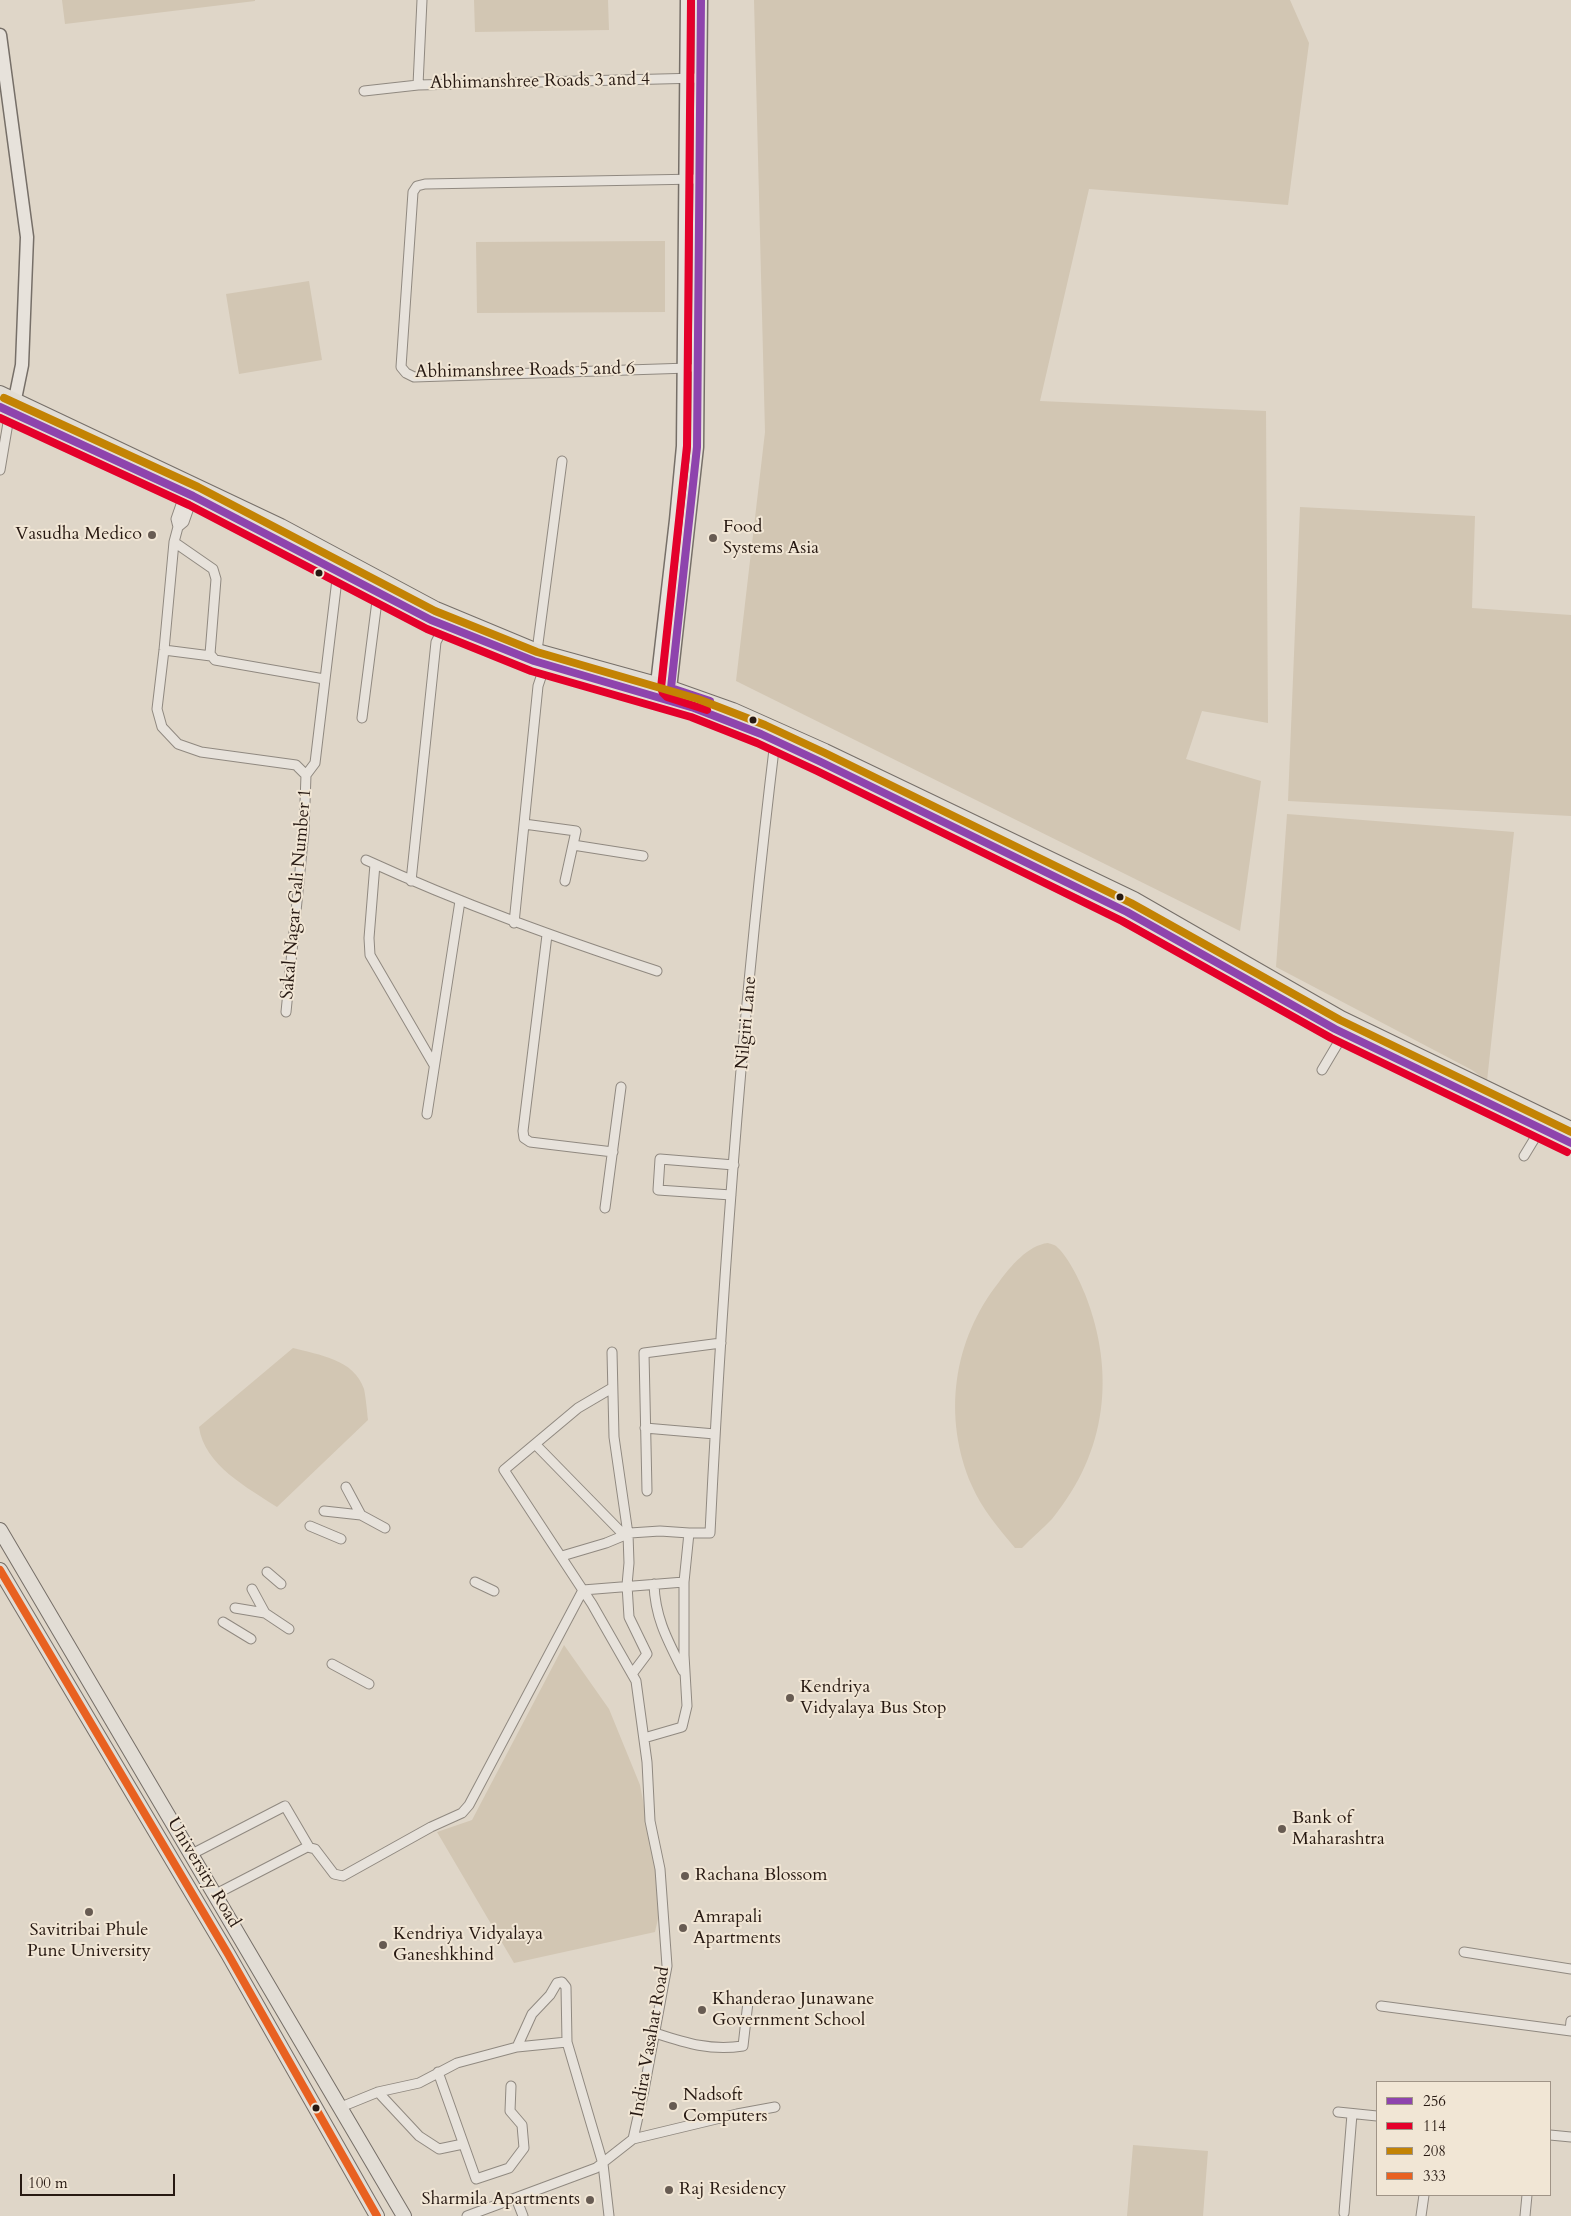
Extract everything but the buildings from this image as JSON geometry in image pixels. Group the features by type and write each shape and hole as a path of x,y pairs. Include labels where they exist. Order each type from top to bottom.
{"main road":[{"path":"0,393 8,406 189,494 378,593 447,620 656,690 733,710 825,751 1107,895 1344,1033 1571,1143"},
{"path":"8,406 281,526 413,598 447,620 545,665 656,690"},
{"path":"670,694 1107,895 1134,899 1341,1018 1571,1130"},
{"name":"University Road","path":"0,1530 404,2216"},
{"name":"University Road","path":"0,1570 223,1945 377,2216"}],"street":[{"name":"Abhimanshree Roads 3 and 4","path":"422,0 418,85 700,78"},
{"path":"656,690 683,446 687,0"},
{"path":"670,694 697,446 701,0"},
{"path":"0,35 27,237 22,365 8,406 0,470"},
{"path":"364,92 418,85"},
{"path":"686,178 700,178"},
{"name":"Abhimanshree Roads 5 and 6","path":"684,368 414,377 406,373 401,366 412,192 417,186 425,184 686,178"},
{"path":"684,368 698,368"},
{"path":"538,651 562,461"},
{"name":"Sakal Nagar Gali Number 1","path":"189,494 184,522 178,527 174,542 157,709 162,728 178,744 200,752 296,766 306,775 304,831 286,1012"},
{"path":"174,542 213,569 215,574 211,656"},
{"path":"306,775 315,763 338,572"},
{"path":"362,718 378,593"},
{"path":"411,881 436,642 447,620"},
{"path":"164,650 211,656 218,662 324,679"},
{"path":"514,923 538,686 545,665"},
{"name":"Nilgiri Lane","path":"689,1533 710,1533 721,1343 721,1305 762,844 775,741"},
{"path":"524,824 576,831 565,881"},
{"path":"573,845 643,856"},
{"path":"366,860 411,881 514,923 657,971"},
{"path":"375,864 369,938 370,955 434,1065"},
{"path":"427,1114 460,901"},
{"path":"547,935 523,1131 524,1138 530,1142 612,1152"},
{"path":"1322,1070 1344,1033"},
{"path":"605,1208 620,1087"},
{"path":"1524,1156 1541,1128"},
{"path":"731,1195 658,1190 660,1160 734,1165"},
{"path":"647,1491 644,1352 721,1343"},
{"path":"612,1352 614,1437 629,1563 627,1585 629,1617 648,1654 632,1674"},
{"path":"612,1388 578,1408 535,1444 626,1534"},
{"path":"645,1428 715,1434"},
{"name":"Indira Vasahat Road","path":"467,2216 603,2164 633,2139 667,1966 660,1869 650,1822 647,1762 636,1681 562,1556 504,1470 535,1444"},
{"path":"346,1487 361,1515"},
{"path":"324,1511 361,1515 385,1528"},
{"path":"310,1526 341,1539"},
{"path":"562,1556 626,1534 660,1531 689,1533 684,1582 687,1706 682,1727 644,1738"},
{"path":"267,1572 281,1584"},
{"path":"475,1582 494,1591"},
{"path":"192,1854 285,1806 310,1847 316,1850 334,1874 341,1876 466,1809 583,1590 627,1585 684,1582"},
{"path":"654,1584 655,1604 664,1634 685,1676"},
{"path":"252,1589 265,1613"},
{"path":"235,1608 265,1613 290,1629"},
{"path":"223,1622 251,1639"},
{"path":"332,1664 369,1684"},
{"path":"216,1894 310,1847"},
{"path":"1464,1952 1571,1969"},
{"path":"516,2046 532,2014 557,1983 562,1982 566,1987 567,2042 603,2164 610,2216"},
{"path":"655,2033 698,2046 728,2048 743,2046 748,2002"},
{"path":"1381,2006 1570,2031 1571,2021"},
{"path":"341,2107 378,2092 419,2084 457,2062 516,2046 567,2042"},
{"path":"438,2072 476,2179 509,2168 524,2148 522,2125 510,2111 511,2086"},
{"path":"378,2092 418,2136 439,2149 463,2144"},
{"path":"633,2139 737,2114 775,2107"},
{"path":"1338,2112 1376,2116"},
{"path":"1344,2213 1352,2114"},
{"path":"1551,2134 1571,2137"},
{"path":"1420,2216 1424,2196"},
{"path":"1525,2216 1527,2196"},
{"path":"516,2198 523,2216"}],"shaded area":[{"path":"62,0 255,0 255,1 65,24"},
{"path":"474,0 608,0 609,30 475,32"},
{"path":"754,0 1290,0 1309,43 1288,205 1089,189 1040,401 1266,411 1268,723 1202,711 1186,759 1261,781 1240,931 736,681 765,432"},
{"path":"665,241 665,312 477,313 476,242"},
{"path":"309,281 322,360 239,374 226,294"},
{"path":"1300,507 1475,516 1472,608 1571,615 1571,816 1288,801"},
{"path":"1287,814 1514,832 1487,1081 1472,1070 1276,967"},
{"path":"1048,1243 1057,1247 1066,1257 1085,1294 1095,1324 1101,1353 1103,1382 1101,1411 1095,1439 1085,1467 1070,1493 1048,1523 1022,1548 1015,1548 981,1503 972,1486 963,1460 957,1433 955,1406 957,1380 962,1354 971,1329 983,1305 1003,1276 1020,1258 1033,1248"},
{"path":"293,1348 324,1356 344,1365 352,1371 364,1389 368,1420 277,1507 241,1483 218,1464 209,1453 199,1427"},
{"path":"564,1645 609,1709 640,1785 662,1901 655,1932 514,1963 437,1832 472,1820"},
{"path":"1133,2145 1208,2151 1203,2216 1127,2216"}],"transit line":[{"name":"114","path":"691,0 687,446 661,688 667,697 707,710"},
{"name":"256","path":"701,0 697,447 671,688 710,701"},
{"name":"208","path":"4,398 198,487 435,611 537,652 698,699 765,725 825,753 1131,903 1340,1020 1571,1132"},
{"name":"256","path":"0,407 193,496 431,620 534,661 694,708 761,734 821,762 1127,912 1335,1029 1571,1143"},
{"name":"114","path":"0,418 189,505 427,629 531,671 691,717 757,743 817,771 1122,921 1331,1038 1567,1152"},
{"name":"333","path":"0,1570 228,1954 377,2216"}],"place":[{"name":"Vasudha Medico","path":"152,535"},
{"name":"Food Systems Asia","path":"713,538"},
{"name":"Kendriya Vidyalaya Bus Stop","path":"790,1698"},
{"name":"Bank of Maharashtra","path":"1282,1829"},
{"name":"Rachana Blossom","path":"685,1876"},
{"name":"Savitribai Phule Pune University","path":"89,1912"},
{"name":"Amrapali Apartments","path":"683,1928"},
{"name":"Kendriya Vidyalaya Ganeshkhind","path":"383,1945"},
{"name":"Khanderao Junawane Government School","path":"702,2010"},
{"name":"Nadsoft Computers","path":"673,2106"},
{"name":"Raj Residency","path":"669,2190"},
{"name":"Sharmila Apartments","path":"590,2200"}]}
